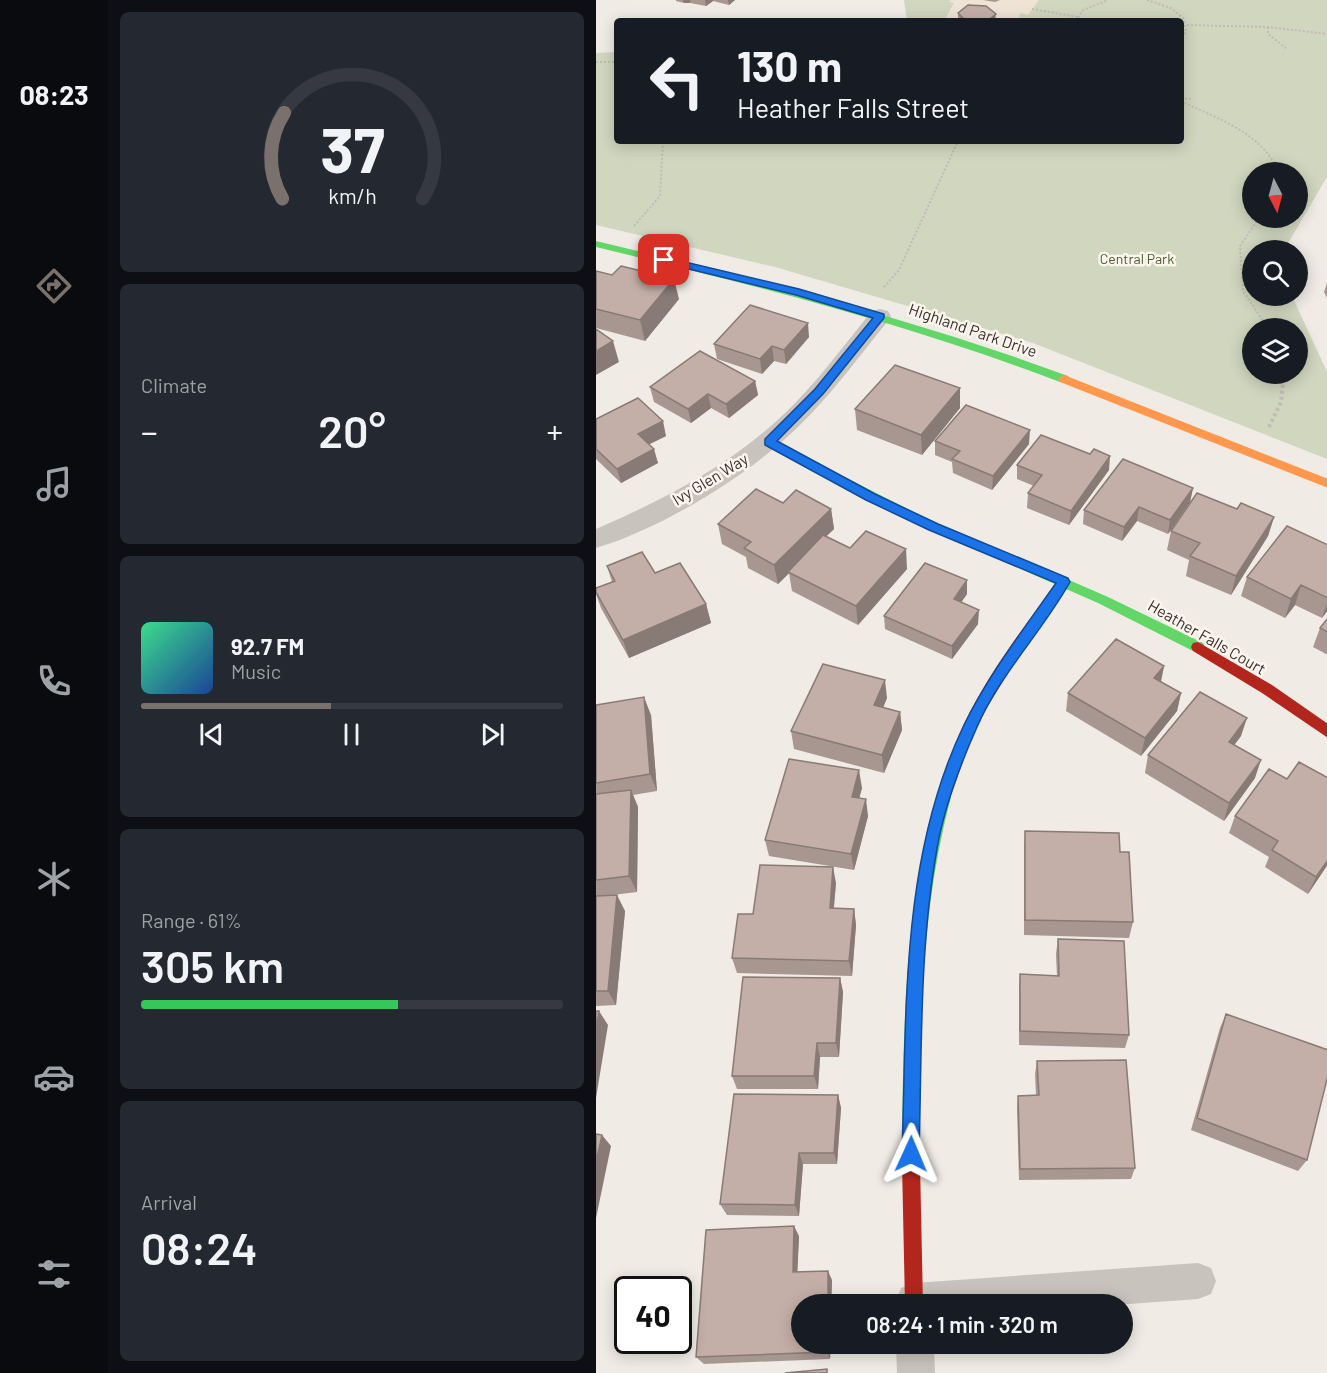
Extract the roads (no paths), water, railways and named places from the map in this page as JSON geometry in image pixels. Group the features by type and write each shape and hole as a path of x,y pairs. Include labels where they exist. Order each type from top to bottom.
{"street":[{"name":"Highland Park Drive","path":"596,244 799,293 880,316 1018,361 1328,484"},
{"name":"Ivy Glen Way","path":"596,539 640,520 680,498 747,458 769,442 819,392 880,316"},
{"name":"Heather Falls Court","path":"769,442 870,497 1159,626 1201,650 1328,732"},
{"path":"914,1294 910,1176 916,979 921,905 930,847 946,789 970,727 989,690 1064,582"},
{"path":"1030,1294 1198,1281"},
{"path":"915,1354 916,1373"}],"park label":[{"name":"Central Park","path":"1137,259"}]}
